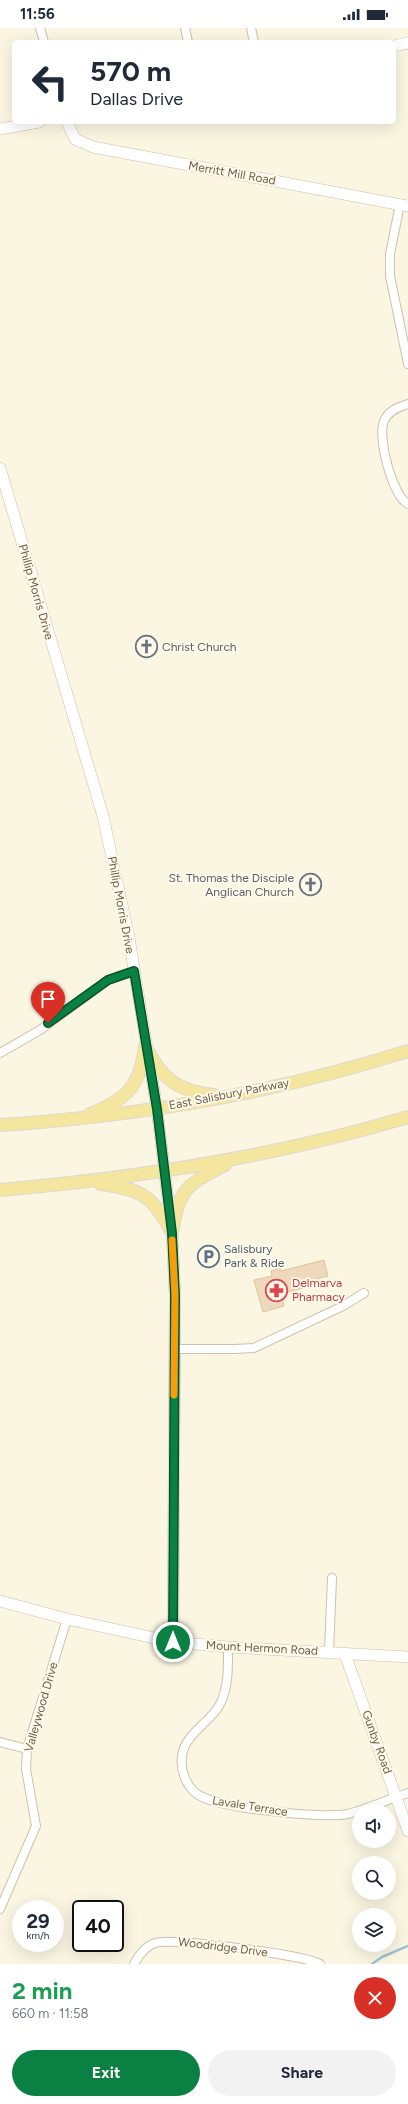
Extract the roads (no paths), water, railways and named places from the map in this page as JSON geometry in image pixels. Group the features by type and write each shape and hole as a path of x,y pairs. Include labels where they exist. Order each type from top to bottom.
{"main road":[{"path":"145,1046 160,1071 177,1085 197,1092 224,1097"},
{"path":"72,1121 116,1103 125,1096 138,1078 145,1046"},
{"name":"East Salisbury Parkway","path":"0,1125 72,1121 157,1109 224,1097 313,1077 408,1051"},
{"path":"0,1190 83,1183 239,1158 329,1138 408,1117"},
{"path":"172,1233 177,1208 182,1195 190,1185 203,1176 239,1158"},
{"path":"83,1183 122,1187 144,1195 159,1209 172,1233"}],"street":[{"path":"40,28 43,40"},
{"path":"185,28 188,40"},
{"path":"251,28 254,40"},
{"path":"396,46 408,43"},
{"path":"0,129 28,124"},
{"name":"Merritt Mill Road","path":"69,124 76,139 93,147 404,205"},
{"path":"404,205 390,254 390,276 408,364"},
{"path":"408,404 394,409 388,414 384,420 381,434 393,484 400,498 408,504"},
{"name":"Phillip Morris Drive","path":"0,468 103,816 114,861 157,1109 172,1233 175,1295 173,1642"},
{"path":"0,1053 40,1030 108,980 134,971"},
{"path":"175,1349 254,1348 343,1306 364,1293"},
{"path":"329,1652 332,1578"},
{"name":"Mount Hermon Road","path":"0,1601 67,1619 173,1642 228,1647 408,1657"},
{"name":"Valleywood Drive","path":"0,1909 36,1826 26,1769 27,1748 67,1619"},
{"name":"Lavale Terrace","path":"228,1647 228,1672 223,1695 212,1715 188,1740 182,1756 183,1773 186,1781 196,1794 209,1801 230,1805 322,1815 348,1814 408,1793"},
{"name":"Gunby Road","path":"345,1654 408,1831"},
{"path":"0,1742 27,1748"},
{"name":"Woodridge Drive","path":"134,1964 144,1950 149,1946 171,1940 299,1957 320,1964"}],"waterway":[{"path":"372,1964 382,1957 408,1946"}],"place":[{"name":"Christ Church","path":"146,647"},
{"name":"St. Thomas the Disciple Anglican Church","path":"310,885"},
{"name":"Salisbury Park & Ride","path":"209,1256"},
{"name":"Delmarva Pharmacy","path":"276,1290"}]}
